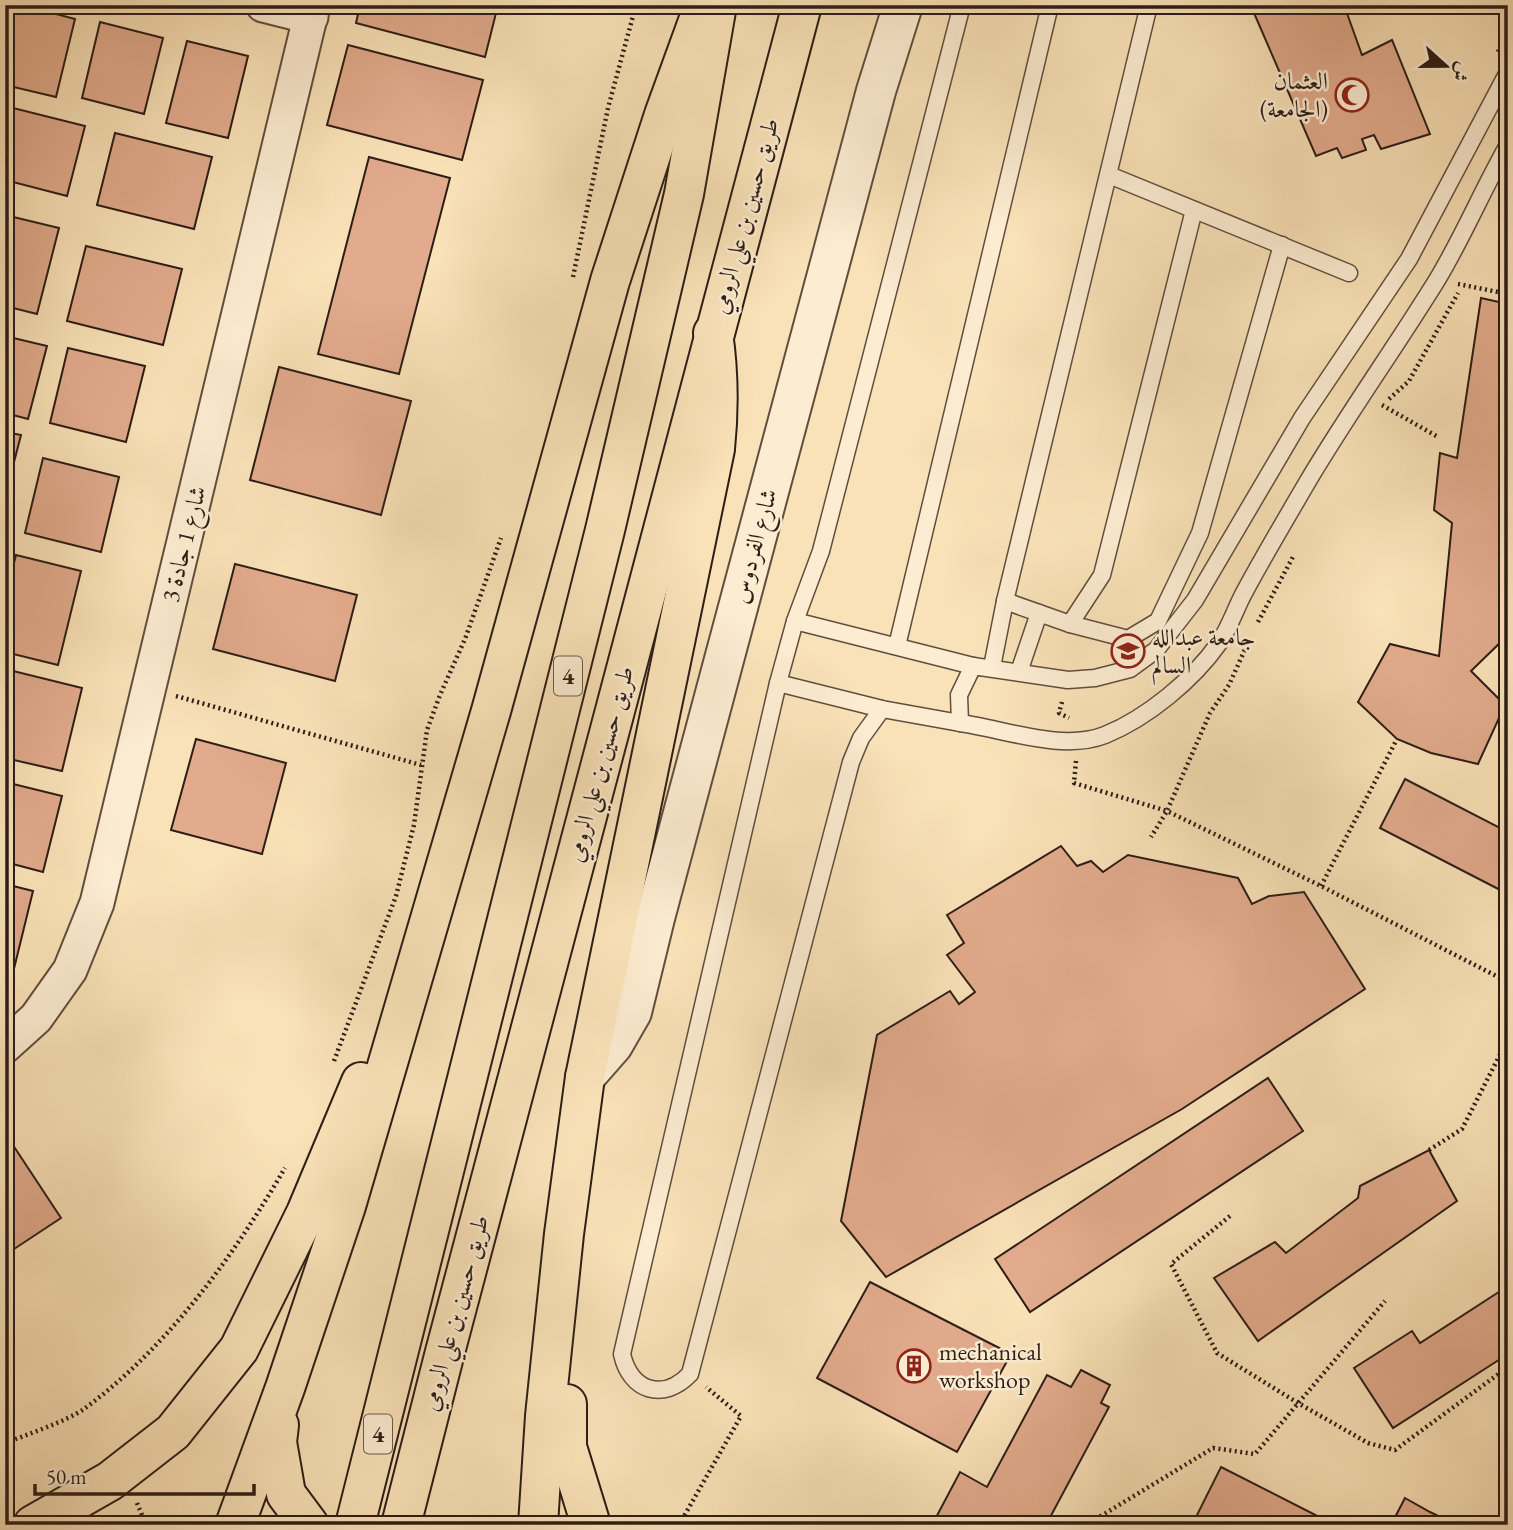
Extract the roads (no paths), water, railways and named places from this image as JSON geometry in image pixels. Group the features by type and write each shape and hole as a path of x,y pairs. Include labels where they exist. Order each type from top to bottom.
{"highway":[{"path":"235,1525 285,1388 346,1206 434,909 610,281 660,127 704,5"},
{"name":"طريق حسين بن علي الرومي","path":"355,1525 636,402 684,194 717,5"},
{"name":"طريق حسين بن علي الرومي","path":"401,1525 443,1356 802,5"},
{"path":"530,1516 545,1416 564,1234 585,1077 716,449 719,372 713,333"},
{"path":"33,1525 110,1481 173,1432 239,1349 306,1213 434,909"},
{"path":"564,1234 567,1447 592,1525"},
{"path":"285,1388 277,1442 286,1494 309,1525"}],"street":[{"name":"شارع 1 جادة 3","path":"5,1046 36,1018 70,970 97,903 312,11 263,5"},
{"name":"شارع الفردوس","path":"585,1077 613,1045 632,1012 658,904 869,118 903,5"}],"lane":[{"path":"882,709 861,738 851,762 690,1374 674,1387 660,1390 645,1388 633,1380 625,1368 622,1354 778,683 795,621 821,551 962,5"},
{"path":"897,646 1049,5"},
{"path":"992,667 1005,601 1149,5"},
{"path":"795,621 973,666 1068,680 1094,678 1130,669 1156,650 1195,600 1301,418 1409,259 1508,72"},
{"path":"778,683 882,709 992,727 1026,736 1078,742 1104,735 1139,717 1180,687 1219,642 1245,591 1329,446 1438,277 1508,145"},
{"path":"1109,175 1349,273"},
{"path":"1070,624 1102,575 1194,209"},
{"path":"1005,601 1070,624 1128,639 1158,621 1200,533 1282,245"},
{"path":"1019,672 1039,612"},
{"path":"960,723 959,695 973,666"}],"place":[{"name":"العثمان (الجامعة)","path":"1352,95"},
{"name":"جامعة عبدالله السالم","path":"1128,651"},
{"name":"mechanical workshop","path":"914,1366"}]}
